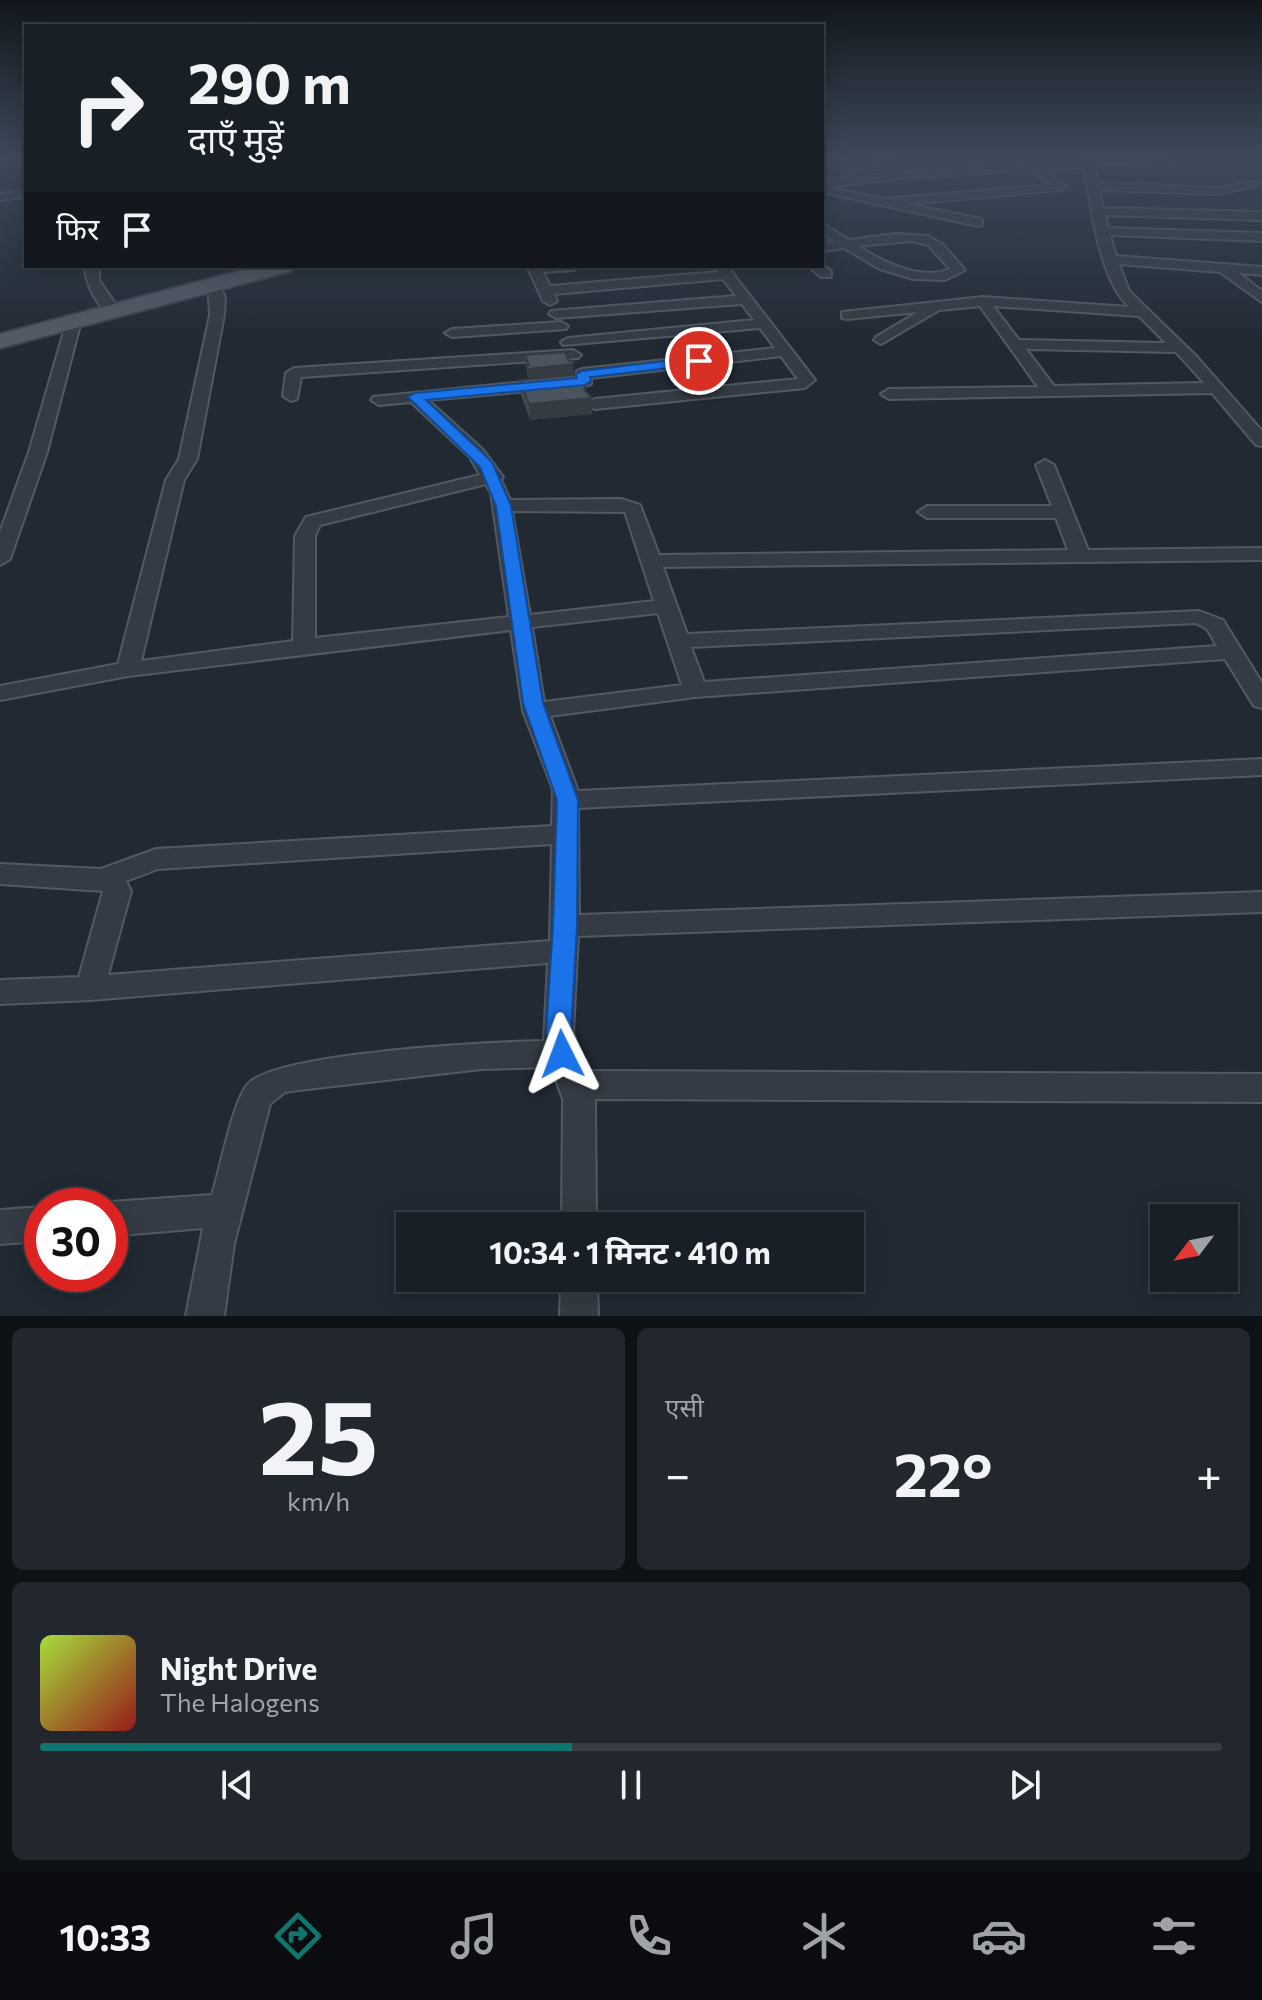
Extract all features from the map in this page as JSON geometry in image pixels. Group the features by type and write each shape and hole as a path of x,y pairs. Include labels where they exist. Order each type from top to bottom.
{"main road":[{"path":"0,341 275,268"}],"street":[{"path":"966,219 978,222"},
{"path":"1100,219 1123,293 1180,348 1262,441"},
{"path":"824,228 848,244 885,269 907,275 943,276 958,270 931,241 923,238 848,244 824,247"},
{"path":"1102,231 1262,237"},
{"path":"1110,259 1262,271"},
{"path":"92,268 92,280 113,311"},
{"path":"534,268 597,408 805,383 807,380 724,271 545,291"},
{"path":"1224,268 1262,298"},
{"path":"128,669 175,480 188,459 217,315 218,299 213,284"},
{"path":"452,333 745,300"},
{"path":"847,315 983,301 1141,312"},
{"path":"983,301 1049,391"},
{"path":"881,340 940,305"},
{"path":"0,559 38,452 74,321"},
{"path":"291,396 294,373 477,361 764,323"},
{"path":"1014,344 1180,348"},
{"path":"381,368 379,405 415,397 786,351"},
{"path":"477,361 482,390"},
{"path":"889,394 1217,388"},
{"path":"415,397 477,454 494,477 504,506 535,711 567,800 558,1032 562,1054 579,1099 579,1212"},
{"path":"1045,465 1080,555"},
{"path":"304,646 305,536 313,521 494,477"},
{"path":"504,506 628,507 636,514 695,690"},
{"path":"927,512 1063,512"},
{"path":"652,561 1262,554"},
{"path":"0,693 128,669 304,646 667,606"},
{"path":"678,641 1199,617 1215,625 1262,701"},
{"path":"535,711 695,690 1232,652"},
{"path":"567,800 1262,767"},
{"path":"106,878 156,859 565,834"},
{"path":"0,874 112,880 117,891 90,988"},
{"path":"0,992 90,988 564,939 1262,902"},
{"path":"205,1316 225,1210 256,1098 264,1087 280,1079 481,1056 562,1054"},
{"path":"576,1085 1262,1088"},
{"path":"128,1218 225,1210"},
{"path":"0,1227 24,1225"},
{"path":"579,1292 579,1316"}],"building":[{"path":"565,352 569,361 574,361 573,364 528,369 526,365 529,365 525,355"},
{"path":"582,374 586,385 584,390 592,398 529,404 520,380"}],"route":[{"path":"562,1054 558,1032 565,926 567,800 533,703 504,506 494,477 486,465 415,397 585,381 582,374 699,361"}]}
